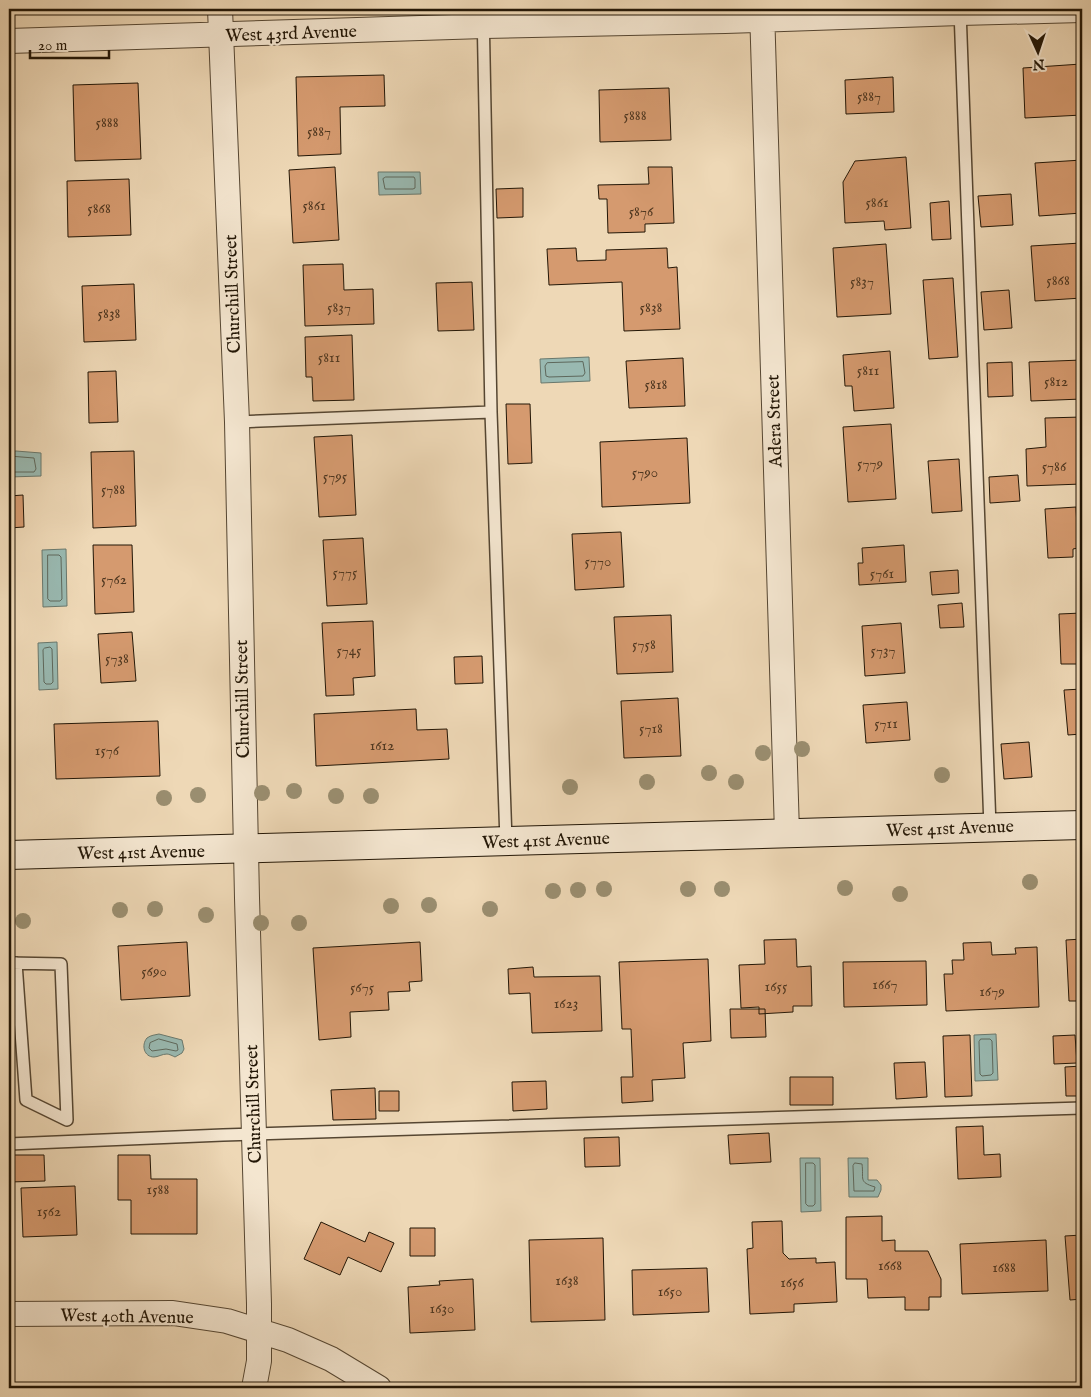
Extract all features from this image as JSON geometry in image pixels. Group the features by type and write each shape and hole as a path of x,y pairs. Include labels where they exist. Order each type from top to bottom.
{"main road":[{"name":"West 41st Avenue","path":"9,855 1082,825"}],"street":[{"name":"Churchill Street","path":"220,9 237,422 260,1362 254,1388"},
{"name":"West 43rd Avenue","path":"9,41 221,35 484,17 1082,10"},
{"name":"Adera Street","path":"762,14 787,833"},
{"name":"West 40th Avenue","path":"9,1314 173,1313 228,1321 288,1340 331,1359 379,1388"}],"lane":[{"path":"960,11 990,827"},
{"path":"484,17 491,412 506,841"},
{"path":"237,422 491,412"},
{"path":"13,963 61,964 67,1120 26,1100 13,963"},
{"path":"9,1144 254,1134 1082,1108"}],"water":[{"path":"378,172 420,172 421,194 379,195"},
{"path":"589,357 590,381 541,383 540,359"},
{"path":"9,452 41,453 41,476 9,477"},
{"path":"66,549 67,606 43,607 42,550"},
{"path":"57,642 58,689 39,690 38,643"},
{"path":"159,1034 182,1040 184,1049 182,1053 175,1057 167,1054 154,1057 148,1055 144,1050 145,1041 150,1036"},
{"path":"996,1034 998,1080 975,1081 974,1035"},
{"path":"800,1158 820,1158 821,1211 801,1212"},
{"path":"848,1158 868,1158 868,1180 877,1180 881,1185 878,1197 849,1197"}],"building":[{"path":"1081,64 1082,115 1025,118 1023,68"},
{"path":"384,75 385,106 340,107 341,154 298,156 296,77"},
{"path":"893,77 894,112 846,114 845,80"},
{"path":"138,83 141,159 75,161 73,85"},
{"path":"669,88 671,140 600,142 599,90"},
{"path":"906,157 911,228 885,230 884,221 845,223 843,182 855,161"},
{"path":"1082,160 1082,213 1039,216 1035,163"},
{"path":"335,167 339,240 293,243 289,170"},
{"path":"648,167 672,167 674,223 645,224 645,232 608,233 607,199 599,199 598,185 649,184"},
{"path":"129,179 131,235 68,237 67,181"},
{"path":"523,188 523,217 497,218 496,189"},
{"path":"1011,194 1013,225 981,227 978,196"},
{"path":"949,201 951,239 932,240 930,203"},
{"path":"1081,243 1082,298 1035,301 1031,246"},
{"path":"886,244 891,314 837,317 833,248"},
{"path":"576,248 577,261 606,260 606,250 667,248 668,268 677,267 680,329 624,331 622,282 549,285 547,249"},
{"path":"343,264 344,290 373,289 374,324 305,326 303,265"},
{"path":"953,278 958,357 929,359 923,280"},
{"path":"472,282 474,330 438,331 436,283"},
{"path":"134,284 136,340 84,342 82,286"},
{"path":"1009,290 1012,328 984,330 981,292"},
{"path":"352,335 354,400 313,401 312,377 306,377 305,337"},
{"path":"890,351 894,408 854,411 852,386 845,386 843,355"},
{"path":"683,358 685,406 629,408 626,361"},
{"path":"1082,360 1082,399 1031,401 1029,362"},
{"path":"1012,362 1013,396 988,397 987,363"},
{"path":"116,371 118,422 89,423 88,372"},
{"path":"506,404 530,404 532,463 508,464"},
{"path":"1082,417 1082,484 1027,486 1026,449 1046,447 1045,418"},
{"path":"891,424 896,499 848,502 843,427"},
{"path":"352,435 356,515 319,517 314,437"},
{"path":"687,438 690,503 602,507 600,442"},
{"path":"134,451 136,526 93,528 91,452"},
{"path":"959,459 962,511 932,513 928,461"},
{"path":"1018,475 1020,501 990,503 989,477"},
{"path":"23,495 24,527 9,528 9,496"},
{"path":"1076,507 1078,548 1073,549 1073,557 1048,558 1045,509"},
{"path":"621,532 624,587 575,590 572,534"},
{"path":"363,538 367,604 327,606 323,540"},
{"path":"93,545 132,545 134,612 95,614"},
{"path":"904,545 906,582 859,585 858,563 863,563 862,548"},
{"path":"958,570 959,593 932,595 930,572"},
{"path":"962,603 964,627 940,628 938,605"},
{"path":"1082,613 1082,664 1061,664 1059,614"},
{"path":"671,615 673,672 617,674 614,617"},
{"path":"373,621 375,676 353,678 354,695 326,696 322,623"},
{"path":"901,623 905,673 865,676 862,626"},
{"path":"132,632 136,681 101,683 98,634"},
{"path":"482,656 483,683 455,684 454,657"},
{"path":"1082,689 1082,734 1068,735 1064,690"},
{"path":"678,698 681,756 624,758 621,701"},
{"path":"907,702 910,740 866,743 863,705"},
{"path":"416,709 417,730 447,729 449,759 316,766 314,714"},
{"path":"158,721 160,776 56,779 54,724"},
{"path":"1029,742 1032,777 1004,779 1001,744"},
{"path":"796,939 797,967 811,966 812,1006 793,1006 793,1012 759,1014 759,1007 741,1008 739,965 765,964 764,940"},
{"path":"1082,939 1082,1001 1069,1001 1066,940"},
{"path":"187,942 190,996 121,1000 118,946"},
{"path":"420,942 422,981 409,982 410,991 388,992 389,1010 350,1012 351,1037 319,1040 313,948"},
{"path":"991,942 992,955 1016,954 1015,948 1037,947 1039,1007 946,1011 944,974 953,974 952,960 964,960 963,943"},
{"path":"708,959 711,1041 683,1043 685,1078 652,1080 653,1101 622,1103 621,1077 633,1077 631,1029 622,1029 619,962"},
{"path":"926,961 927,1005 844,1007 843,962"},
{"path":"533,967 534,977 600,976 602,1031 532,1033 530,993 509,994 508,969"},
{"path":"730,1009 765,1009 766,1037 731,1038"},
{"path":"970,1035 972,1096 945,1097 943,1036"},
{"path":"1075,1035 1077,1063 1054,1064 1053,1036"},
{"path":"925,1062 927,1097 896,1099 894,1063"},
{"path":"1082,1066 1082,1096 1066,1096 1065,1067"},
{"path":"790,1077 833,1077 833,1105 790,1105"},
{"path":"546,1081 547,1109 513,1111 512,1082"},
{"path":"375,1088 376,1119 333,1120 331,1090"},
{"path":"379,1091 399,1091 399,1111 379,1111"},
{"path":"983,1126 984,1155 1000,1154 1001,1177 958,1179 956,1127"},
{"path":"769,1133 771,1162 730,1164 728,1135"},
{"path":"619,1137 620,1166 585,1167 584,1138"},
{"path":"9,1155 44,1155 45,1181 9,1182"},
{"path":"118,1155 150,1155 151,1179 197,1179 197,1234 131,1234 131,1200 118,1200"},
{"path":"75,1186 77,1235 23,1237 21,1188"},
{"path":"882,1216 882,1241 895,1240 895,1251 928,1251 941,1279 941,1297 929,1297 929,1310 905,1310 905,1297 868,1298 867,1279 846,1279 846,1217"},
{"path":"782,1221 783,1253 789,1259 816,1258 816,1263 835,1262 837,1302 794,1304 794,1312 750,1314 747,1249 753,1248 752,1222"},
{"path":"321,1222 365,1242 369,1232 394,1243 381,1272 348,1257 340,1275 304,1259"},
{"path":"410,1228 435,1228 435,1256 410,1256"},
{"path":"1082,1235 1082,1299 1070,1300 1065,1236"},
{"path":"603,1238 605,1320 531,1322 529,1240"},
{"path":"1046,1240 1048,1291 962,1294 960,1244"},
{"path":"707,1268 709,1312 633,1315 632,1270"},
{"path":"473,1279 475,1330 410,1333 408,1287 440,1285 439,1281"}]}
